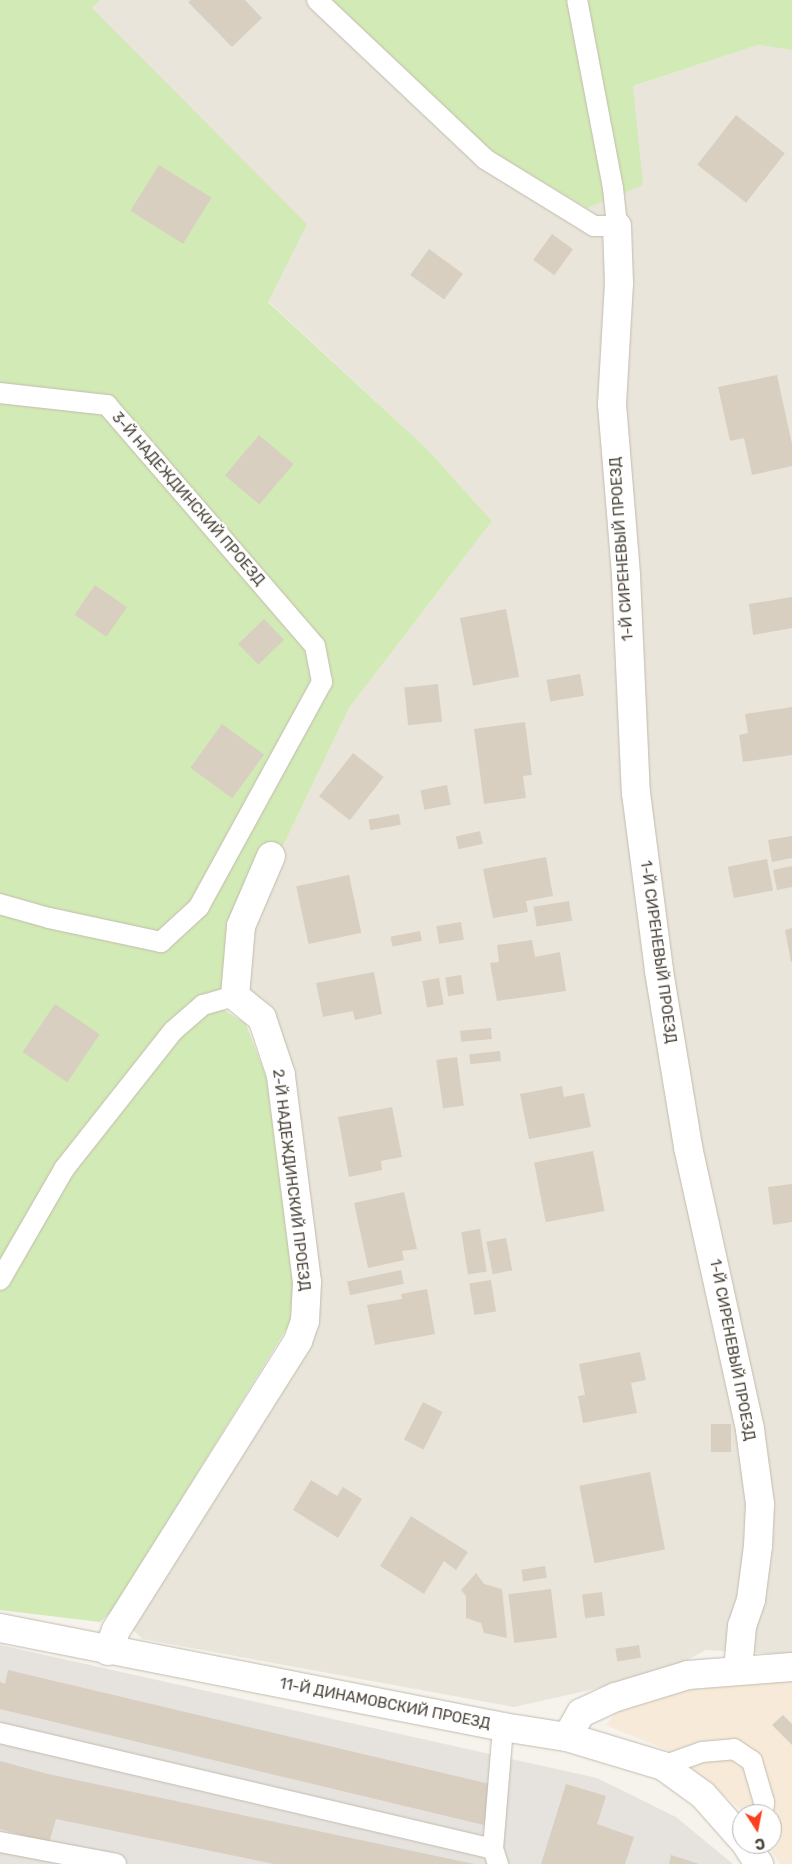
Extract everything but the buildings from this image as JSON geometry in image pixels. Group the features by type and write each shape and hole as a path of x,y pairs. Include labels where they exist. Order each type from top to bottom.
{"street":[{"name":"1-Й СИРЕНЕВЫЙ ПРОЕЗД","path":"617,226 619,282 612,404 626,576 636,792 659,971 687,1137 746,1411 760,1504 758,1546 750,1600 742,1626 738,1670"},
{"path":"235,996 241,926 270,856"},
{"name":"2-Й НАДЕЖДИНСКИЙ ПРОЕЗД","path":"108,1651 116,1630 298,1341 305,1321 307,1282 281,1075 262,1018 235,996"},
{"name":"11-Й ДИНАМОВСКИЙ ПРОЕЗД","path":"0,1628 108,1651 503,1727 567,1737 664,1766 703,1794 732,1827"},
{"path":"567,1737 581,1713 616,1697 688,1675 738,1670 792,1668"}],"lane":[{"path":"317,0 486,158 594,226 617,226 613,188 577,0"},
{"name":"3-Й НАДЕЖДИНСКИЙ ПРОЕЗД","path":"0,393 107,405 315,646 322,682 199,908 161,942 49,918 0,904"},
{"path":"0,1280 64,1169 173,1031 203,1006 235,996"},
{"path":"0,1733 496,1856 503,1727"},
{"path":"664,1766 702,1752 734,1749 752,1761 764,1804"},
{"path":"0,1842 116,1864"}],"shaded area":[{"path":"100,0 593,0 633,86 758,45 792,50 792,1655 706,1650 680,1664 626,1682 514,1707 142,1639 133,1630 136,1617 303,1344 290,1079 249,997 251,913 349,708 492,521 426,448 268,301 92,8"},
{"path":"0,1645 597,1778 676,1817 733,1864 0,1864"},
{"path":"792,1681 792,1864 780,1864 774,1854 782,1854 782,1804 734,1804 676,1754 606,1725 623,1704 694,1689"}],"green space":[{"path":"0,0 100,0 92,8 307,224 268,302 426,448 492,521 349,708 251,913 223,1009 246,1024 267,1079 293,1283 292,1320 112,1611 100,1622 0,1610"},
{"path":"327,0 792,0 792,50 758,45 633,86 643,185 587,208 493,152"}]}
